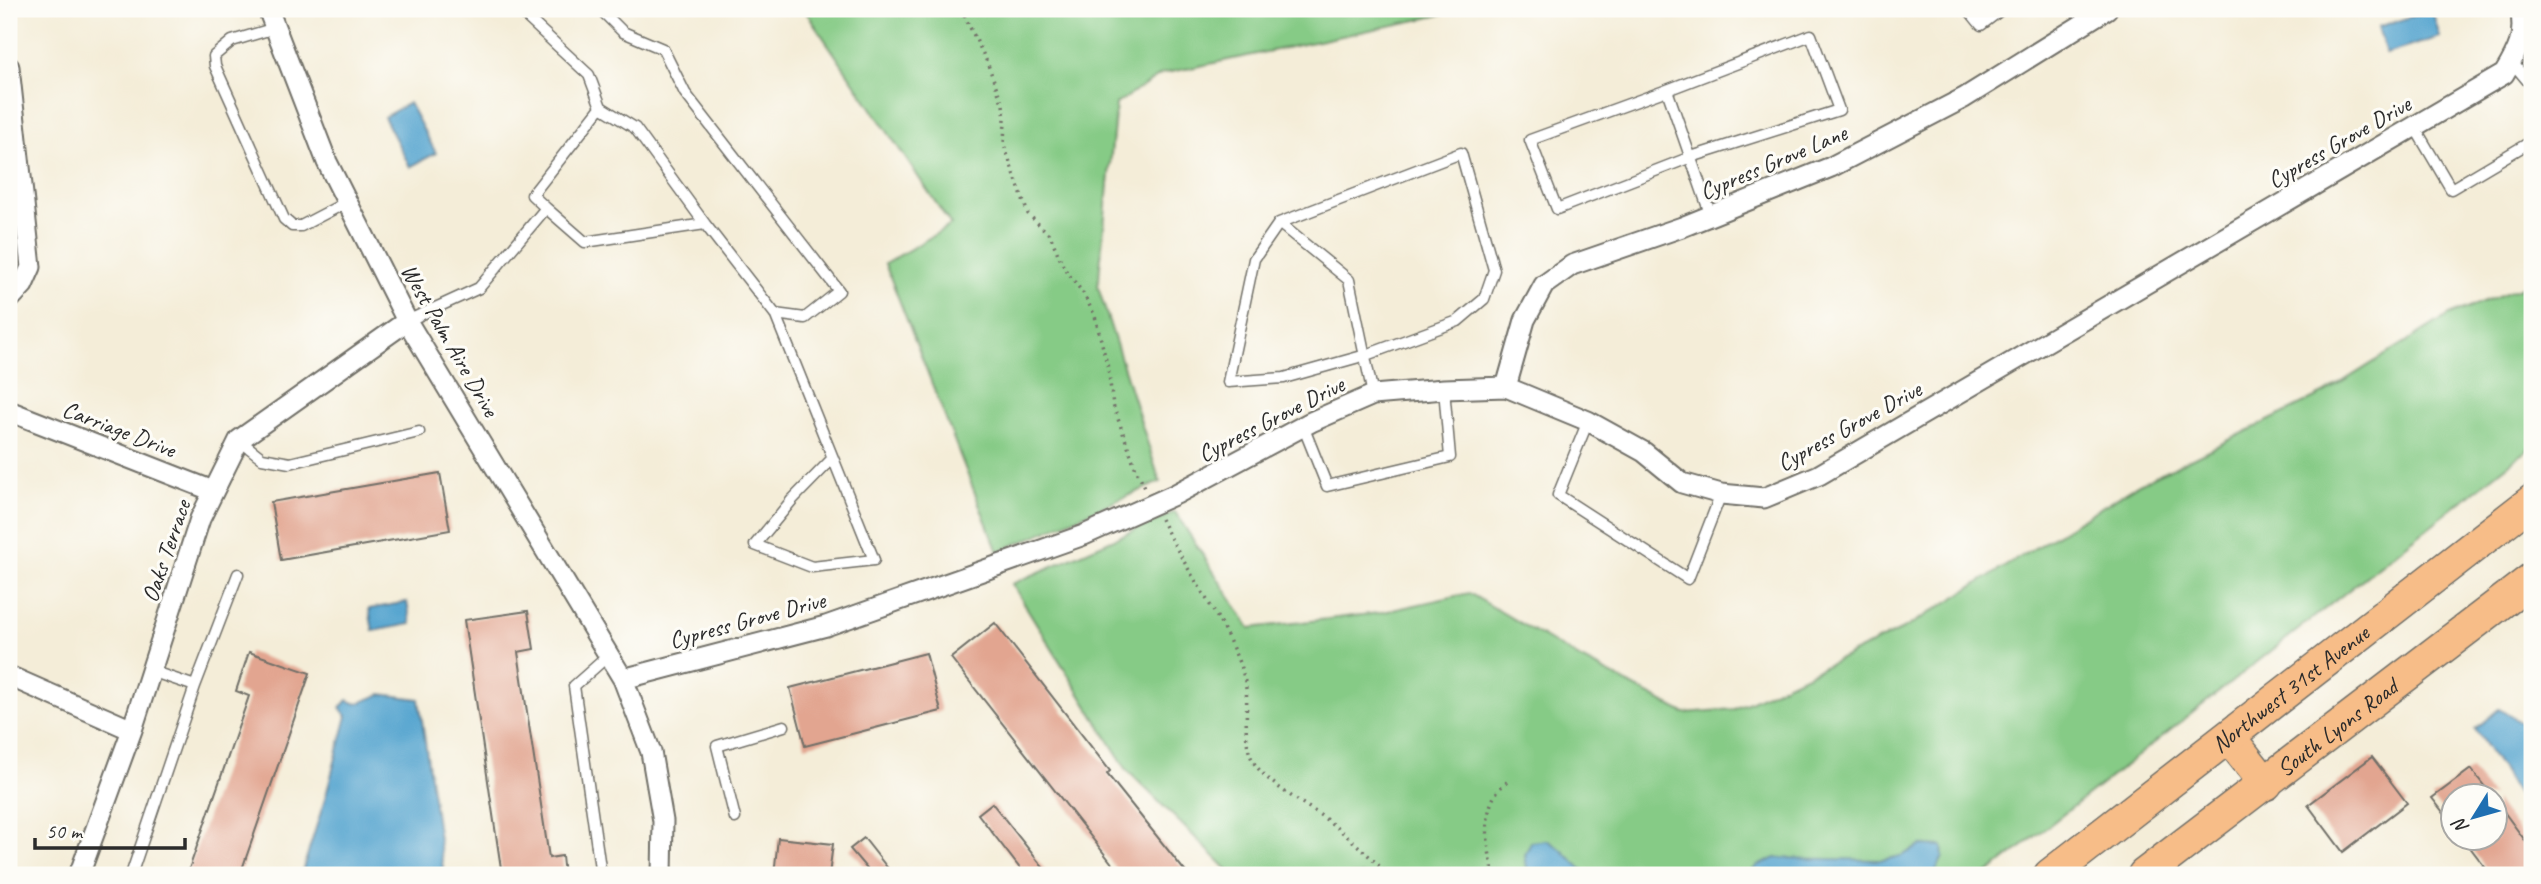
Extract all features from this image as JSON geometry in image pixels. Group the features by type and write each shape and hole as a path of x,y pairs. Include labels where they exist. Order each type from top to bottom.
{"main road":[{"name":"Northwest 31st Avenue","path":"2050,875 2532,501"},
{"name":"South Lyons Road","path":"2144,875 2532,579"},
{"path":"2229,737 2266,783"}],"street":[{"name":"West Palm Aire Drive","path":"268,9 327,162 407,321 624,679 651,752 663,821 662,875"},
{"name":"Cypress Grove Lane","path":"1506,387 1525,320 1544,285 1572,265 1711,215 1831,167 1964,98 2107,9"},
{"path":"2508,68 2517,53 2525,19"},
{"path":"9,67 31,267 23,285 9,300"},
{"name":"Cypress Grove Drive","path":"624,679 826,626 1084,535 1155,504 1303,426 1373,396 1444,389 1506,387 1588,421 1644,452 1682,483 1721,494 1764,498 1819,475 2414,126 2508,68"},
{"name":"Oaks Terrace","path":"79,875 132,730 200,519 239,440 407,321"},
{"name":"Carriage Drive","path":"9,411 213,491"},
{"path":"9,676 132,730"}],"lane":[{"path":"518,9 589,75 601,107 635,128 775,314 833,458 874,561 812,567 754,545 792,500 833,458"},
{"path":"600,9 624,32 663,49 685,93 839,291 805,318 775,314"},
{"path":"1968,9 1981,25 2001,9"},
{"path":"275,28 232,41 214,56 215,66 284,219 292,226 301,226 346,202"},
{"path":"1811,35 1839,110 1691,158 1557,209 1530,140 1667,90 1811,35"},
{"path":"2508,68 2532,86"},
{"path":"1667,90 1711,215"},
{"path":"601,107 532,195 585,242 705,224"},
{"path":"2414,126 2451,189 2532,142"},
{"path":"1461,153 1494,270 1484,299 1458,321 1366,355 1284,377 1228,383 1254,258 1279,223 1461,153"},
{"path":"407,321 479,288 546,208"},
{"path":"1279,223 1349,280 1373,396"},
{"path":"1303,426 1327,486 1450,457 1444,389"},
{"path":"1588,421 1558,495 1688,579 1721,494"},
{"path":"239,440 262,458 290,463 419,432"},
{"path":"131,875 195,686 238,575"},
{"path":"601,875 574,686 609,656"},
{"path":"151,671 195,686"},
{"path":"734,818 716,746 784,726"}],"path":[{"path":"961,9 987,62 1003,105 1004,145 1028,214 1050,235 1064,268 1083,293 1095,316 1108,368 1113,405 1136,469 1170,539 1221,626 1243,675 1248,698 1248,754 1265,776 1345,833 1388,875"},
{"path":"1494,875 1489,854 1488,814 1498,788 1507,782"}],"green space":[{"path":"804,9 1454,9 1436,16 1162,74 1116,104 1098,287 1160,482 998,552 885,264 951,225"},
{"path":"2532,283 2532,446 1986,875 1233,875 1127,770 1012,584 1175,512 1250,628 1379,613 1469,593 1581,659 1684,713 1735,709 1905,628 2139,484 2323,394 2449,315"}],"water":[{"path":"2432,10 2440,37 2386,54 2378,27"},
{"path":"409,103 436,153 410,167 384,117"},
{"path":"407,602 411,624 373,631 369,609"},
{"path":"381,694 419,699 444,875 301,875 347,716 340,708 347,700 357,704"},
{"path":"2499,709 2532,730 2532,816 2510,782 2475,729"},
{"path":"1547,840 1562,850 1588,875 1528,875 1525,855 1531,842"},
{"path":"1922,845 1942,846 1943,857 1934,875 1750,875 1756,866 1776,858 1883,860 1901,856"}],"building":[{"path":"440,473 450,530 281,560 271,502"},
{"path":"528,611 534,649 518,652 549,858 562,856 564,875 502,875 464,620"},
{"path":"995,623 1110,771 1107,774 1188,875 1121,875 951,658"},
{"path":"249,652 310,673 240,875 187,875 249,696 236,691"},
{"path":"926,653 941,711 805,746 790,688"},
{"path":"2372,757 2407,803 2343,852 2308,805"},
{"path":"2471,769 2481,782 2454,782"},
{"path":"2440,792 2440,808 2432,798"},
{"path":"992,803 1049,875 1025,875 978,814"},
{"path":"2510,820 2532,850 2532,875 2491,875 2474,852 2510,852"},
{"path":"778,838 833,844 829,875 774,875"},
{"path":"864,838 893,875 872,875 850,849"}]}
